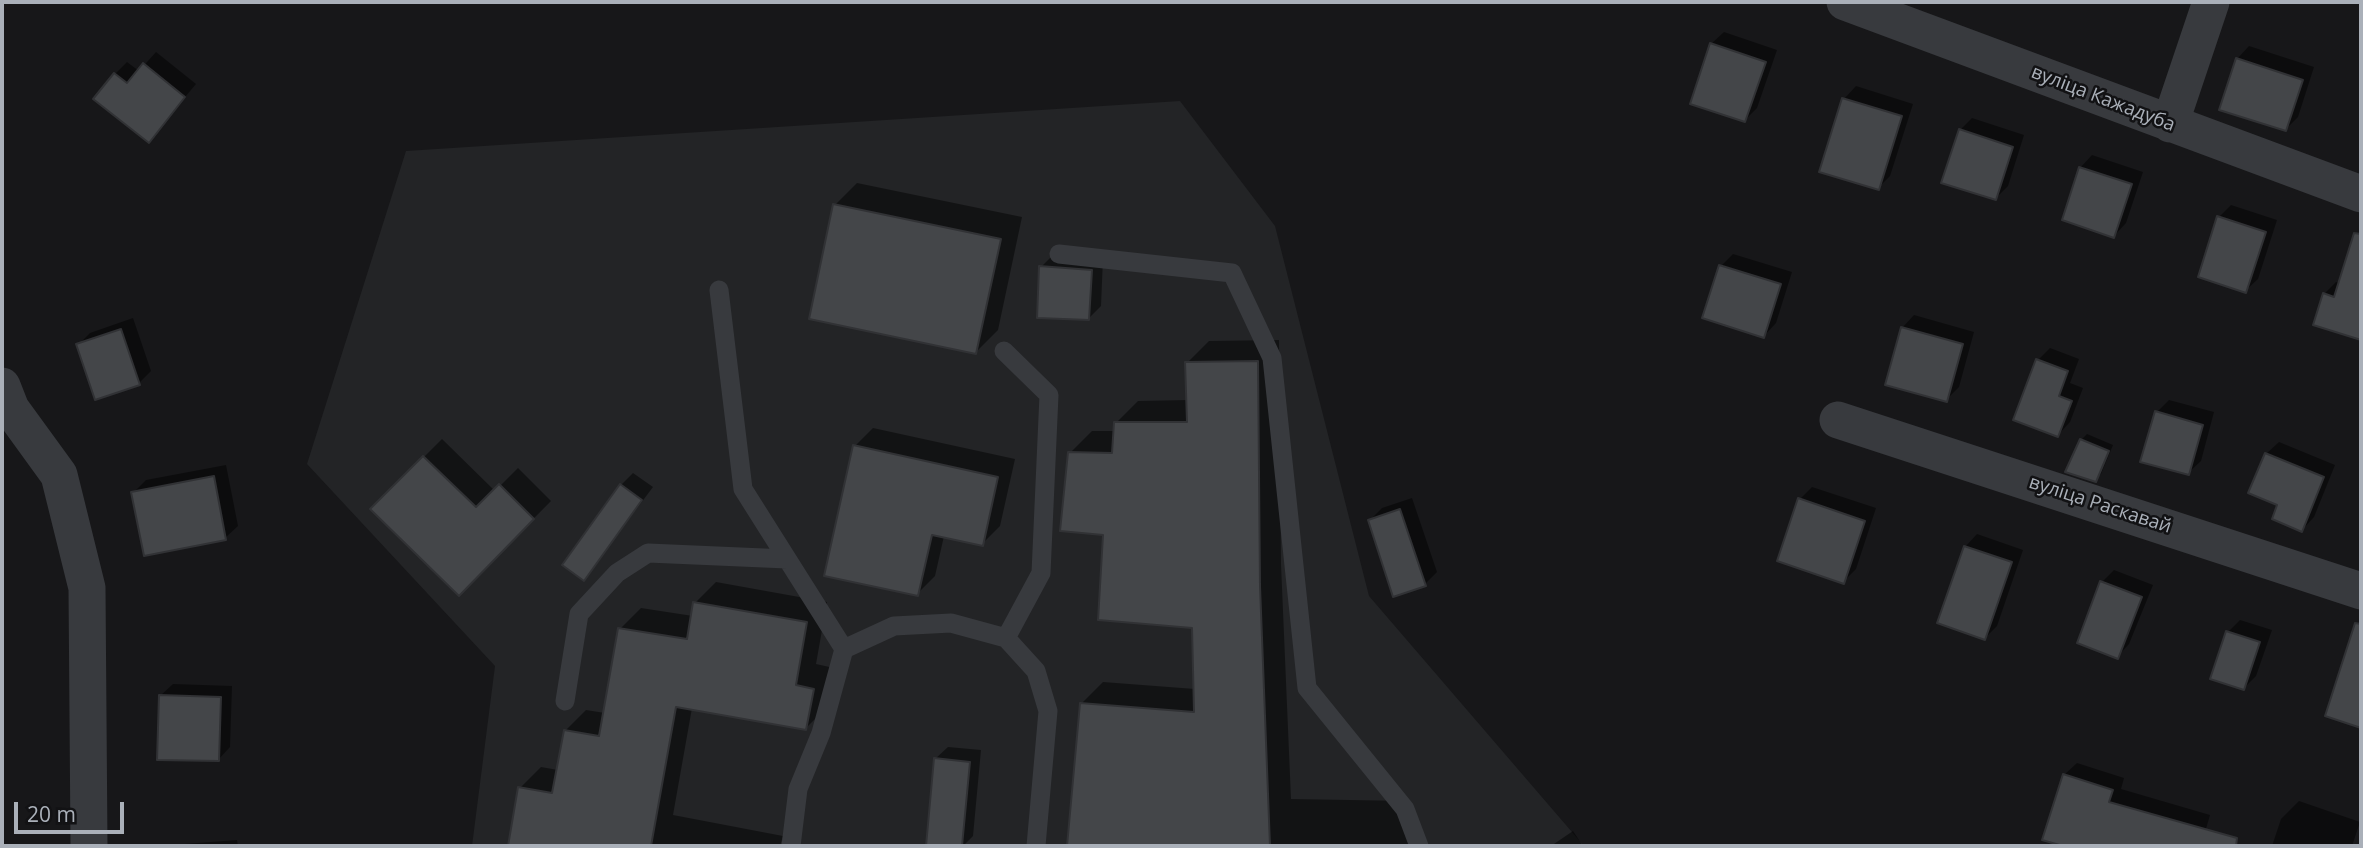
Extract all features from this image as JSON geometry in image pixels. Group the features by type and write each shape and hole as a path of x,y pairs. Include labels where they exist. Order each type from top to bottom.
{"street":[{"name":"вуліца Кажадуба","path":"1845,2 2361,194"},
{"path":"2170,124 2211,2"},
{"path":"2,386 11,409 59,475 87,588 89,846"},
{"name":"вуліца Раскавай","path":"1838,420 2361,591"}],"lane":[{"path":"1059,254 1231,273 1272,358 1307,688 1405,809 1419,846"},
{"path":"719,290 743,488 845,649 821,733 798,789 791,846"},
{"path":"1004,351 1049,395 1041,573 1006,638"},
{"path":"565,701 579,614 617,573 638,559 648,553 787,559"},
{"path":"845,649 894,626 951,623 1006,638 1036,671 1048,711 1036,846"}],"shaded area":[{"path":"1180,101 1275,226 1369,596 1584,846 472,846 495,666 307,464 406,151"}],"building":[{"path":"1710,43 1766,62 1745,122 1690,104"},
{"path":"2236,58 2303,80 2286,131 2219,110"},
{"path":"143,63 185,97 149,143 93,99 114,73 127,83"},
{"path":"1842,98 1902,116 1879,190 1819,172"},
{"path":"1959,129 2013,147 1996,200 1941,183"},
{"path":"2079,167 2132,184 2114,238 2062,220"},
{"path":"833,204 1001,239 976,354 809,319"},
{"path":"2217,216 2266,232 2246,293 2198,277"},
{"path":"2354,233 2361,234 2361,340 2313,325 2323,293 2334,297"},
{"path":"1719,265 1781,284 1764,338 1702,318"},
{"path":"1039,266 1092,270 1089,320 1037,318"},
{"path":"1901,327 1963,344 1947,402 1885,385"},
{"path":"121,329 140,385 95,400 76,344"},
{"path":"2036,359 2068,371 2059,396 2072,401 2058,437 2013,420"},
{"path":"1258,361 1260,586 1270,846 1067,846 1080,703 1194,712 1192,628 1098,620 1103,535 1060,531 1068,452 1112,453 1114,422 1187,422 1185,362"},
{"path":"2155,411 2203,425 2189,475 2140,462"},
{"path":"2080,439 2109,451 2096,482 2065,472"},
{"path":"853,445 998,477 983,546 932,535 918,596 824,576"},
{"path":"2265,453 2324,477 2302,532 2272,519 2277,505 2248,493"},
{"path":"423,456 476,507 499,484 534,519 459,596 370,509"},
{"path":"214,476 226,540 144,556 131,492"},
{"path":"620,484 642,500 584,581 562,565"},
{"path":"1798,498 1865,521 1844,584 1777,561"},
{"path":"1400,509 1426,586 1393,597 1368,520"},
{"path":"1964,546 2012,562 1985,640 1937,623"},
{"path":"2100,581 2142,597 2118,659 2077,643"},
{"path":"693,602 807,622 796,685 814,689 806,730 676,707 651,846 508,846 518,787 552,793 564,730 599,736 618,628 687,639"},
{"path":"2355,623 2361,624 2361,728 2325,716"},
{"path":"2226,631 2260,642 2244,690 2210,679"},
{"path":"159,695 221,697 219,761 157,760"},
{"path":"934,758 970,762 962,846 926,846"},
{"path":"2063,774 2113,790 2109,802 2237,838 2236,846 2063,846 2042,840"}]}
